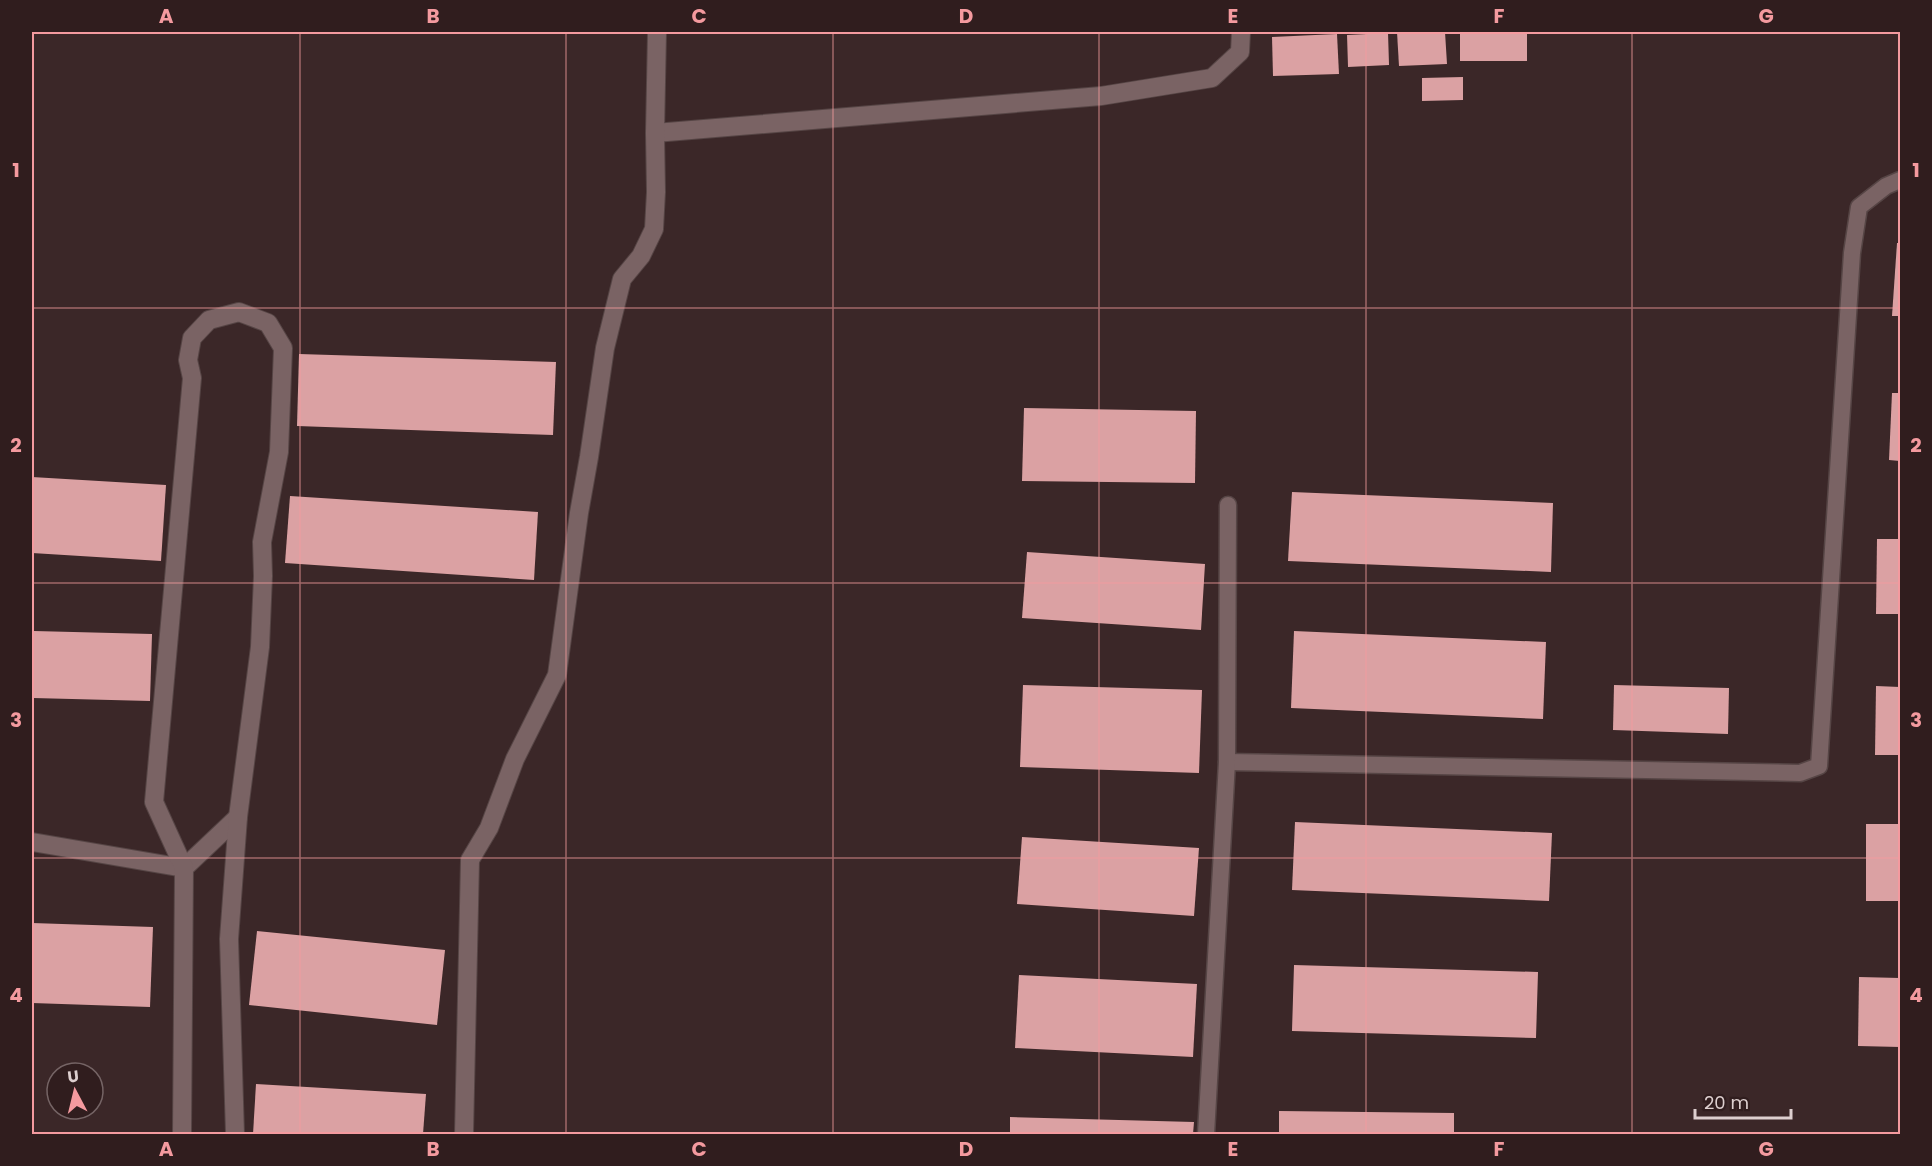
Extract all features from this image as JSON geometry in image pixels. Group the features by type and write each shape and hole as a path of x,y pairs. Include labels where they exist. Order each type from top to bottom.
{"street":[{"path":"464,1134 471,860 489,828 515,759 557,675 604,348 622,279 641,256 654,229 657,32"},
{"path":"654,133 1101,96 1212,78 1240,52 1241,32"},
{"path":"182,1134 184,868 154,802 192,378 188,360 192,338 209,320 239,312 268,323 283,348 279,452 262,542 260,647 238,817 229,939 235,1134"},
{"path":"184,868 238,817"},
{"path":"32,842 184,868"}],"lane":[{"path":"1227,762 1800,773 1819,766 1852,253 1859,207 1886,186 1900,180"},
{"path":"1206,1134 1227,762 1228,505"}],"building":[{"path":"1397,32 1445,32 1447,64 1399,66"},
{"path":"1460,32 1527,32 1527,61 1460,61"},
{"path":"1388,33 1389,65 1348,67 1347,35"},
{"path":"1337,34 1339,74 1273,76 1272,37"},
{"path":"1463,77 1463,100 1422,101 1422,78"},
{"path":"1897,243 1900,243 1900,316 1892,316"},
{"path":"299,354 556,362 553,435 297,426"},
{"path":"1892,393 1900,393 1900,461 1889,460"},
{"path":"1024,408 1196,411 1195,483 1022,481"},
{"path":"32,477 166,485 161,561 32,553"},
{"path":"1292,492 1553,503 1551,572 1288,561"},
{"path":"290,496 538,512 534,580 285,563"},
{"path":"1877,539 1900,539 1900,614 1876,614"},
{"path":"1027,552 1205,564 1201,630 1022,618"},
{"path":"34,631 152,634 150,701 33,698"},
{"path":"1294,631 1546,642 1543,719 1291,708"},
{"path":"1023,685 1202,690 1199,773 1020,767"},
{"path":"1614,685 1729,688 1728,734 1613,730"},
{"path":"1876,686 1900,687 1900,755 1875,755"},
{"path":"1295,822 1552,833 1549,901 1292,890"},
{"path":"1866,824 1900,824 1900,901 1866,901"},
{"path":"1022,837 1199,848 1194,916 1017,904"},
{"path":"32,923 153,927 150,1007 32,1003"},
{"path":"257,931 445,950 437,1025 249,1005"},
{"path":"1294,965 1538,972 1536,1038 1292,1031"},
{"path":"1019,975 1197,984 1193,1057 1015,1048"},
{"path":"1859,977 1900,978 1900,1047 1858,1046"},
{"path":"256,1084 426,1094 423,1134 253,1134"},
{"path":"1279,1111 1454,1113 1454,1134 1279,1134"},
{"path":"1010,1117 1194,1122 1193,1134 1010,1134"}]}
